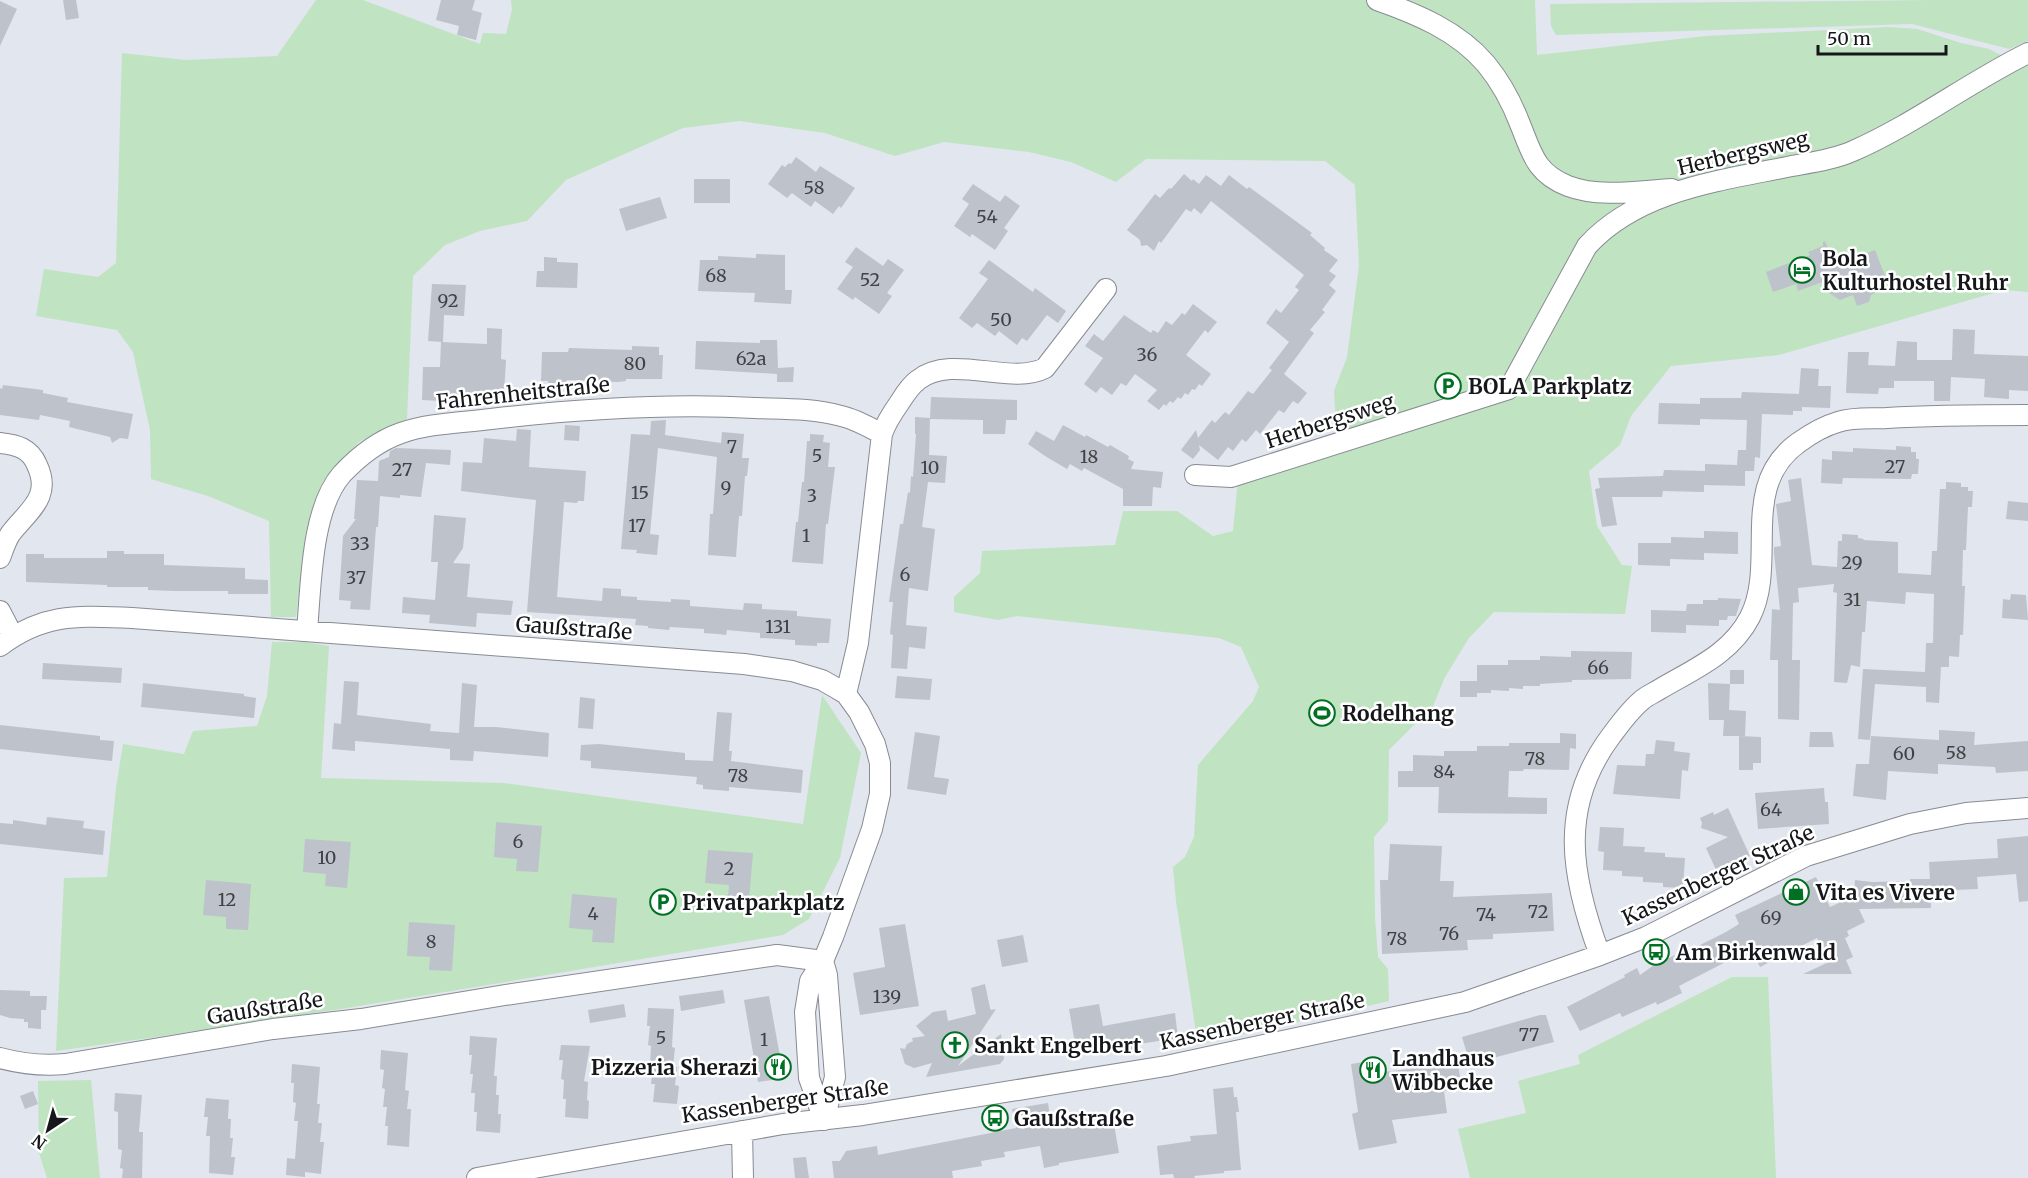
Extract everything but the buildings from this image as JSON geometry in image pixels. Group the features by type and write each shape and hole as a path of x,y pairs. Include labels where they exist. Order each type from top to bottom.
{"street":[{"path":"1377,0 1430,21 1470,48 1486,64 1498,81 1520,124 1533,158 1552,178 1569,187 1598,191 1684,189"},
{"name":"Herbergsweg","path":"1195,475 1232,477 1509,388 1587,246 1596,236 1619,219 1684,189 1852,152 2028,53"},
{"path":"846,694 858,643 882,434 889,419 905,395 924,376 944,370 1030,373 1045,368 1106,289"},
{"name":"Fahrenheitstraße","path":"306,631 318,532 326,500 332,487 366,451 401,433 428,426 522,415 621,407 707,405 807,411 840,416 882,434"},
{"path":"1600,955 1578,881 1574,844 1575,826 1585,783 1601,750 1641,701 1718,656 1746,624 1756,602 1765,497 1775,469 1787,452 1824,428 1845,420 1932,415 2028,415"},
{"path":"0,443 13,445 29,452 38,466 42,489 39,499 10,535 0,558"},
{"name":"Gaußstraße","path":"0,611 6,641 51,620 79,616 132,618 777,668 822,680 846,694 859,712 875,744 880,763 881,782 878,807 872,828 823,961 810,981 805,1012 809,1078 824,1119"},
{"name":"Kassenberger Straße","path":"477,1178 664,1143 783,1124 863,1115 1166,1066 1465,1002 1646,937 1806,856 1910,824 1966,813 2028,808"},
{"name":"Gaußstraße","path":"0,1058 31,1065 65,1065 273,1029 361,1019 505,995 777,955 823,961"},
{"path":"823,961 827,975 835,1077 824,1119"},
{"path":"742,1131 742,1178"}],"green space":[{"path":"316,0 363,0 480,44 483,33 506,34 512,10 511,0 1535,0 1537,55 1706,36 1888,27 1917,29 1989,49 2009,59 2028,61 2028,292 2004,290 1779,355 1671,366 1631,416 1620,445 1589,471 1597,526 1622,565 1632,566 1625,614 1494,612 1469,638 1445,677 1433,706 1389,750 1388,821 1374,837 1378,957 1388,969 1389,1001 1198,1045 1173,867 1185,857 1194,837 1198,765 1253,701 1259,687 1241,647 1219,638 1017,616 998,620 954,612 954,597 980,573 982,551 1115,545 1123,511 1177,511 1213,536 1233,531 1239,470 1337,442 1334,391 1347,357 1359,266 1355,185 1325,161 1146,159 1116,182 1071,162 1029,152 944,142 895,156 825,133 739,121 683,128 566,180 527,221 480,231 445,245 413,276 407,419 359,442 322,483 306,532 296,617 271,617 269,521 208,496 151,479 150,430 133,352 117,330 36,316 44,269 98,277 116,263 122,53 185,60 277,56"},
{"path":"2028,0 2028,41 2009,49 1912,24 1556,35 1551,26 1550,4"},
{"path":"272,642 305,642 329,646 321,778 504,783 803,824 822,695 861,753 840,858 809,919 783,935 329,1011 56,1051 64,878 107,877 123,744 184,754 193,731 257,726 267,696"},
{"path":"1732,977 1768,977 1776,1178 1470,1178 1458,1129 1526,1113 1518,1081 1580,1064 1578,1055"},
{"path":"91,1080 100,1178 47,1178 39,1153 38,1081"}],"place":[{"name":"Bola Kulturhostel Ruhr","path":"1802,270"},
{"name":"BOLA Parkplatz","path":"1448,386"},
{"name":"Rodelhang","path":"1322,713"},
{"name":"Vita es Vivere","path":"1796,892"},
{"name":"Privatparkplatz","path":"663,902"},
{"name":"Am Birkenwald","path":"1656,952"},
{"name":"Sankt Engelbert","path":"955,1045"},
{"name":"Pizzeria Sherazi","path":"778,1067"},
{"name":"Landhaus Wibbecke","path":"1373,1070"},
{"name":"Gaußstraße","path":"995,1118"}]}
